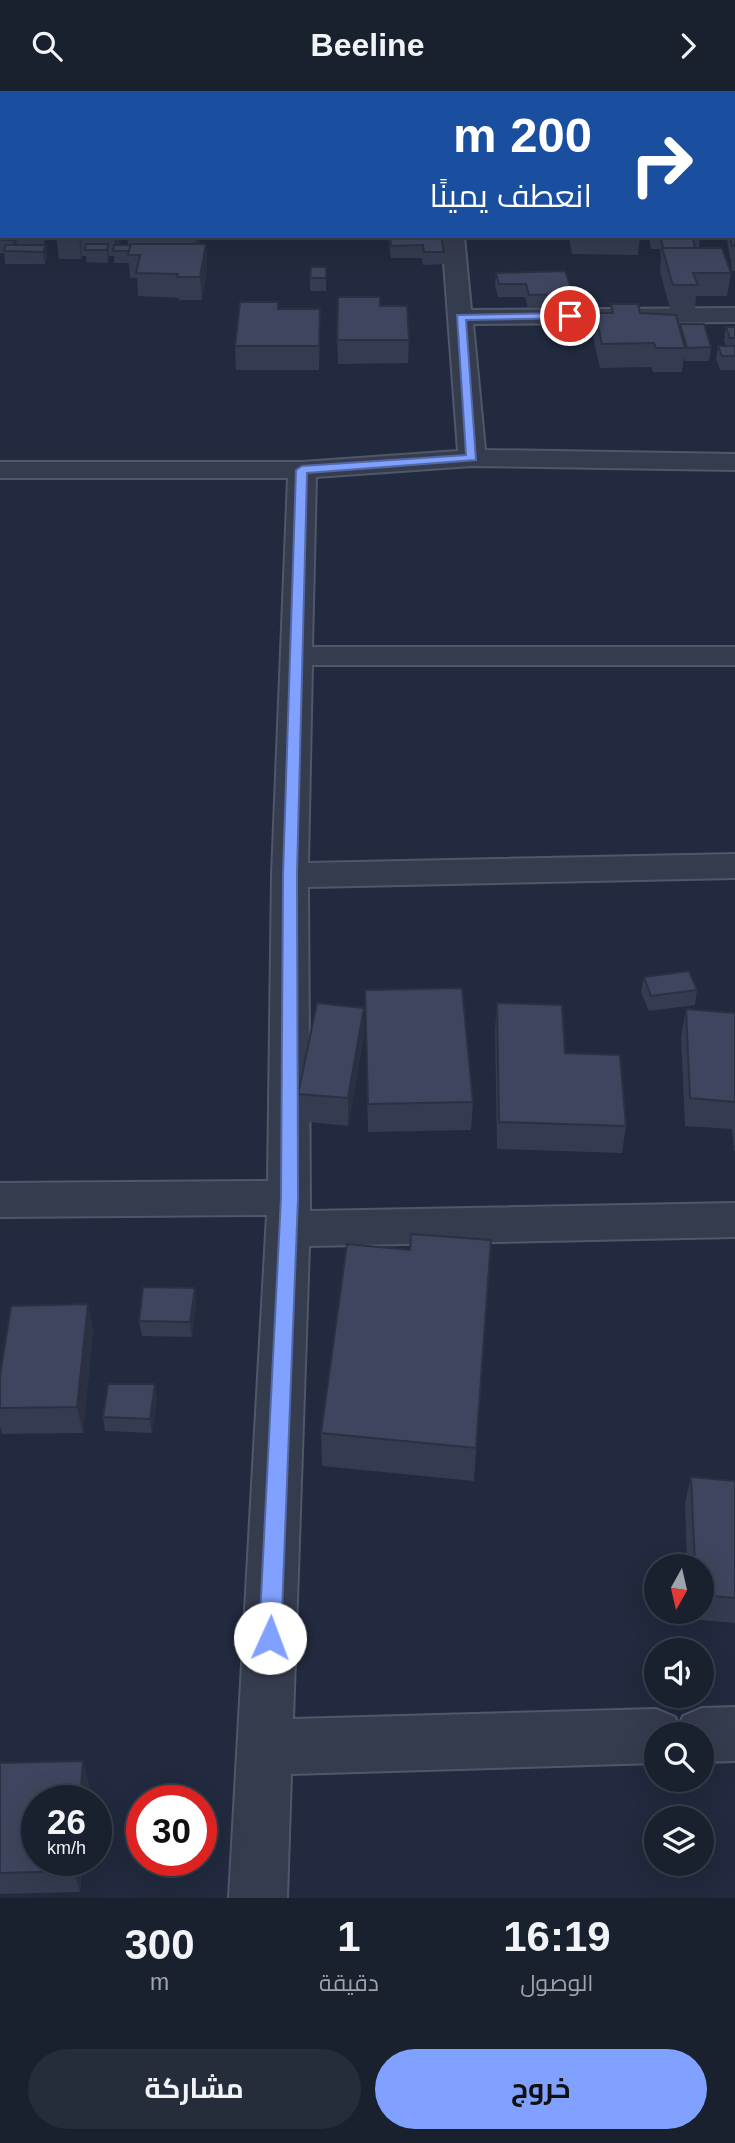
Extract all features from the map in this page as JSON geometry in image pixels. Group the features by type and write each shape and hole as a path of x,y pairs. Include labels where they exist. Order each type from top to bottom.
{"street":[{"path":"453,238 472,458"},
{"path":"461,317 735,315"},
{"path":"0,470 302,470 472,458 735,462"},
{"path":"258,1898 289,1213 290,875 302,470"},
{"path":"296,656 735,656"},
{"path":"290,875 735,866"},
{"path":"0,1199 289,1213 735,1220"},
{"path":"714,1735 735,1734"},
{"path":"265,1747 644,1736"}],"building":[{"path":"390,238 441,238 444,252 424,252 423,245 391,246"},
{"path":"661,239 693,239 695,248 663,248"},
{"path":"86,244 108,244 107,250 85,250"},
{"path":"131,244 206,244 200,277 136,273 140,255 128,255"},
{"path":"6,245 46,245 43,252 4,251"},
{"path":"114,245 130,245 129,251 113,251"},
{"path":"662,248 722,248 731,273 693,273 698,285 673,285"},
{"path":"311,267 326,267 326,278 310,278"},
{"path":"565,271 573,294 529,295 526,284 499,284 496,273"},
{"path":"338,297 380,297 380,306 407,306 409,340 337,340"},
{"path":"240,302 278,302 278,309 320,309 319,346 235,346"},
{"path":"611,304 638,304 640,313 676,315 685,348 656,348 654,343 602,344 595,313 613,313"},
{"path":"680,324 704,324 711,347 687,348"},
{"path":"726,327 735,327 735,338 730,338"},
{"path":"718,346 735,346 735,356 722,356"},
{"path":"689,971 697,990 651,996 644,977"},
{"path":"462,988 473,1102 368,1104 365,990"},
{"path":"317,1003 364,1008 348,1098 298,1094"},
{"path":"497,1003 562,1005 565,1053 620,1055 626,1126 499,1122"},
{"path":"686,1009 735,1013 735,1102 690,1098"},
{"path":"411,1234 491,1240 476,1448 321,1433 347,1244 410,1250"},
{"path":"143,1287 195,1288 190,1322 139,1321"},
{"path":"88,1304 77,1407 0,1408 0,1376 11,1306"},
{"path":"108,1384 155,1384 150,1419 103,1417"},
{"path":"691,1477 735,1481 735,1598 714,1596 714,1554 694,1554"},
{"path":"83,1761 81,1785 21,1785 21,1872 0,1873 0,1763"}],"route":[{"path":"270,1638 289,1198 290,875 302,470 472,458 461,317 570,316"}]}
